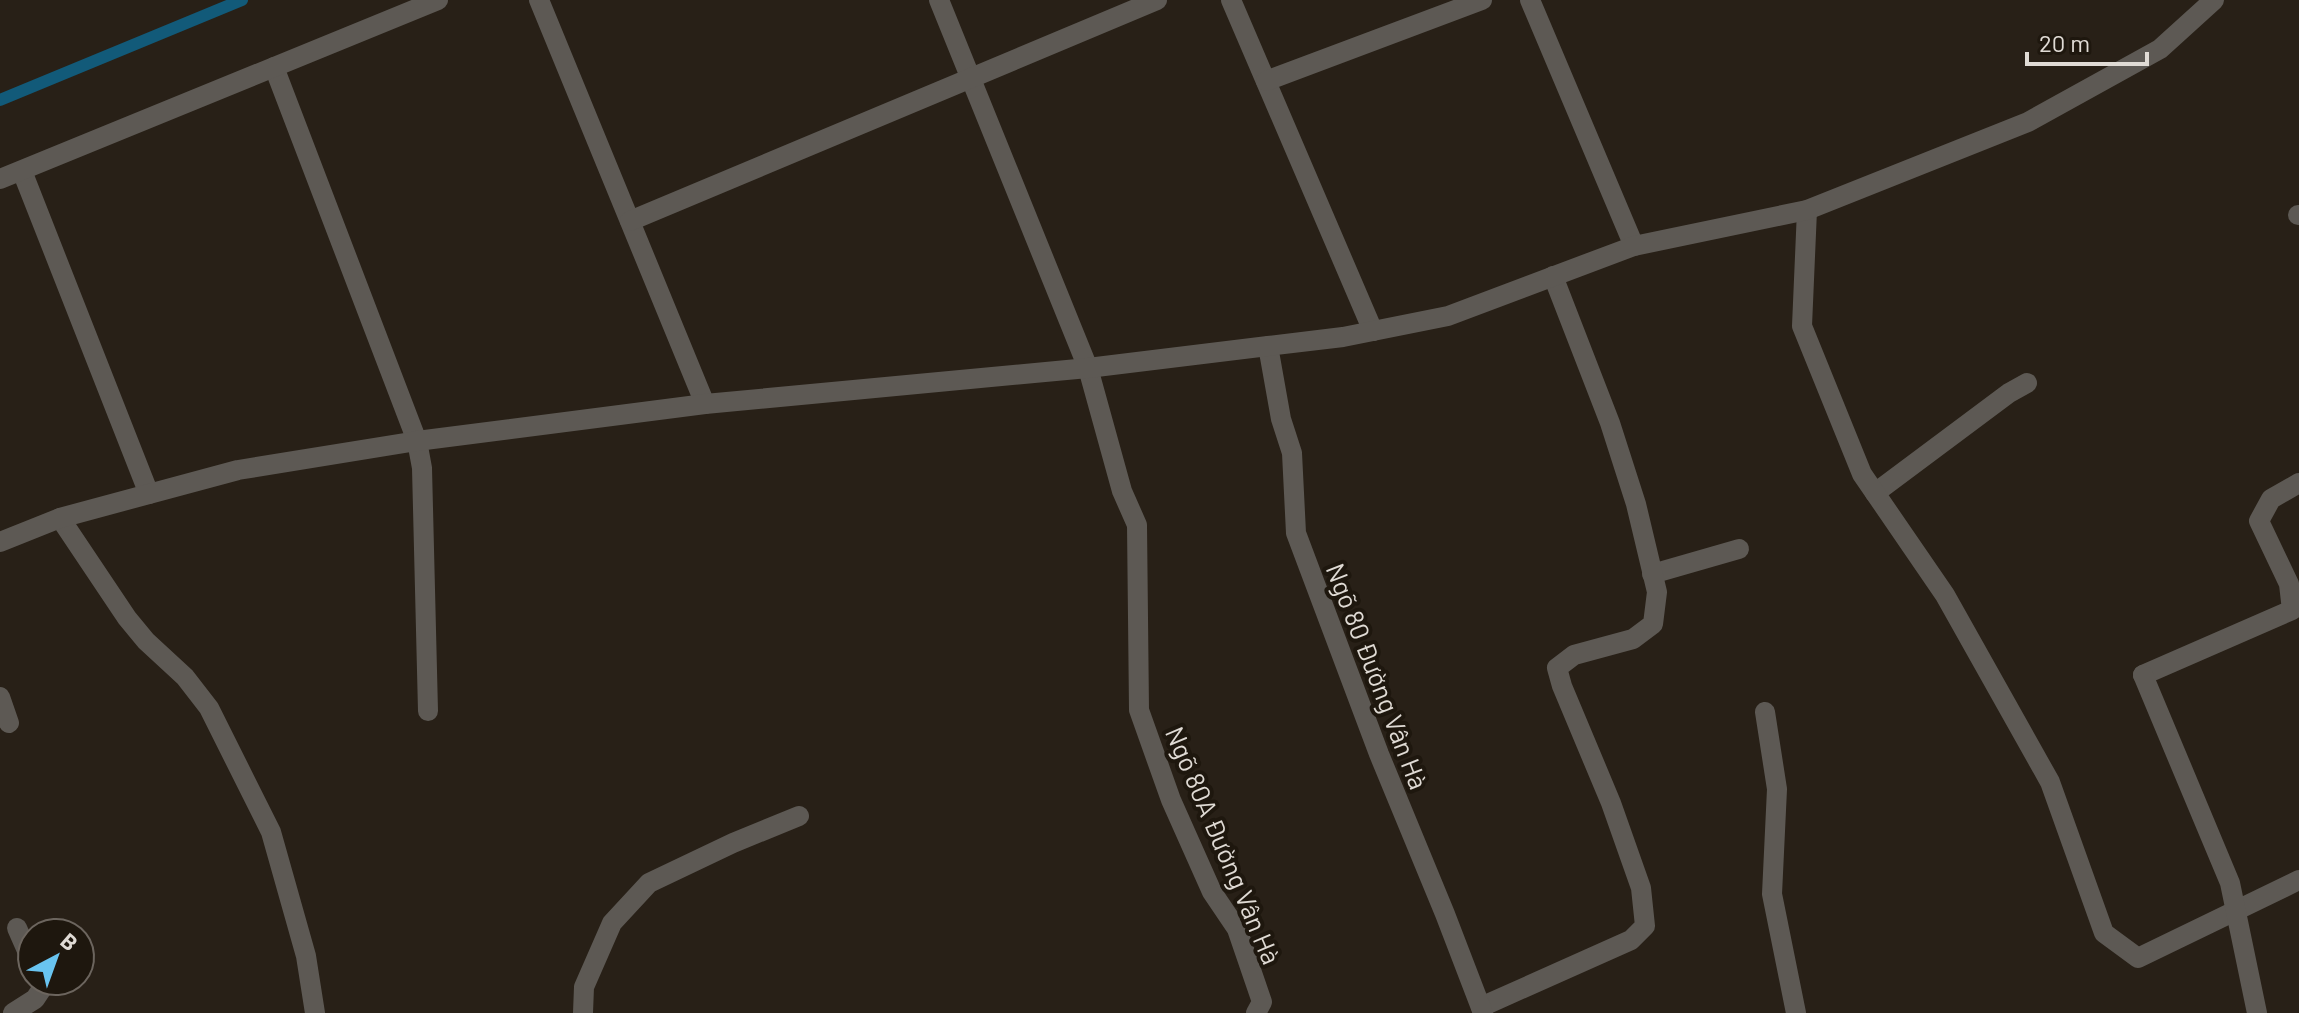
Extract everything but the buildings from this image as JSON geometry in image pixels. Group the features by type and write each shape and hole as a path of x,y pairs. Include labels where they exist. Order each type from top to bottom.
{"street":[{"path":"0,179 438,0"},
{"path":"539,0 705,404"},
{"name":"Ngõ 80A Đường Vân Hà","path":"939,0 1088,368 1122,491 1137,525 1139,710 1177,813 1212,892 1237,929 1262,1002 1256,1013"},
{"path":"630,221 1157,0"},
{"path":"1231,0 1373,331"},
{"path":"1266,81 1482,0"},
{"path":"1530,0 1634,246"},
{"path":"0,542 60,518 238,470 417,441 705,404 1088,368 1343,337 1448,316 1634,246 1807,210 2028,122 2160,49 2214,0"},
{"path":"274,67 417,441 422,468 428,711"},
{"path":"22,171 149,494"},
{"path":"1807,210 1802,326 1862,474 1945,595 2050,782 2104,933 2138,958 2299,880"},
{"path":"1482,1010 1631,940 1645,926 1641,888 1557,668 1574,655 1633,639 1653,624 1657,592 1636,504 1610,423 1553,276"},
{"name":"Ngõ 80 Đường Vân Hà","path":"1268,346 1281,419 1292,453 1296,533 1379,754 1482,1010"},
{"path":"1875,493 2009,393 2027,383"},
{"path":"2257,1013 2230,883 2143,675 2292,610 2289,584 2259,521 2271,499 2299,483"},
{"path":"60,518 127,618 146,641 185,677 209,708 271,832 306,956 315,1013"},
{"path":"1652,574 1739,549"},
{"path":"0,697 9,723"},
{"path":"1765,712 1777,789 1772,894 1796,1013"},
{"path":"583,1013 584,987 612,923 649,883 799,816"},
{"path":"13,1013 36,997"}],"waterway":[{"path":"0,100 242,0"}]}
